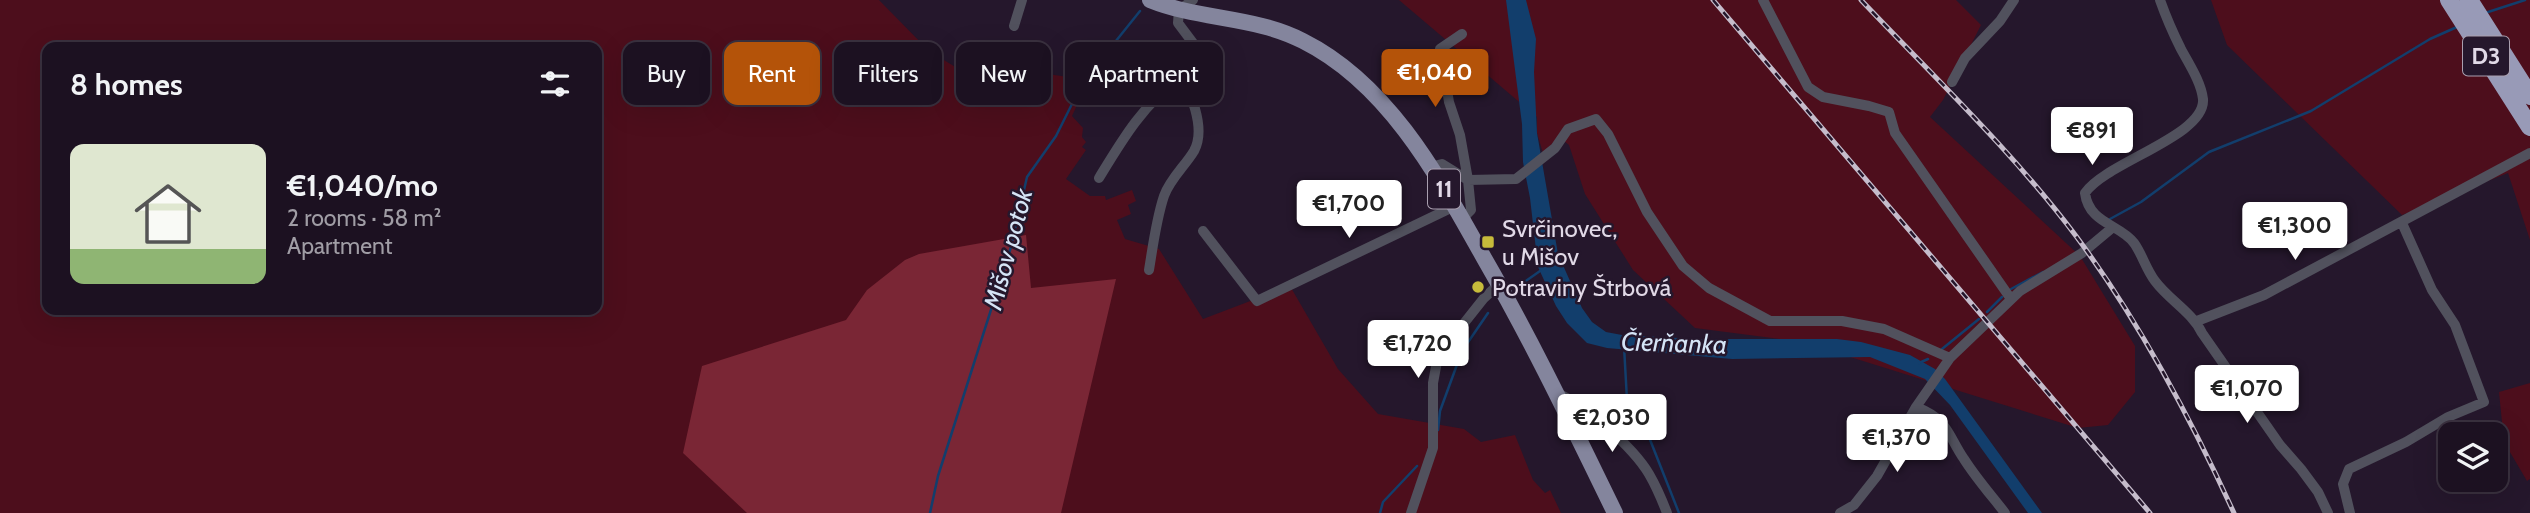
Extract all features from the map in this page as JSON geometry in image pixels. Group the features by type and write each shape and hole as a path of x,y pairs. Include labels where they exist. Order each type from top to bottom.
{"highway":[{"name":"D3","path":"2449,0 2530,127"},
{"name":"D3","path":"2469,0 2530,96"}],"main road":[{"name":"11","path":"1150,0 1186,5 1290,35 1315,47 1348,71 1378,99 1410,138 1458,212 1556,392 1615,513"}],"street":[{"path":"1014,26 1022,0"},
{"path":"1763,0 1808,87 1823,97 1889,112 1895,133 2011,299"},
{"path":"1952,82 1965,58 2000,21 2014,0"},
{"path":"2160,0 2168,23 2196,78 2203,99 2199,116 2181,132 2140,153 2085,193 2095,215 2133,241 2144,265 2156,282 2197,321 2202,333 2280,445 2318,492 2328,513"},
{"path":"1186,5 1178,23 1192,42"},
{"path":"1203,231 1257,301 1458,212 1471,210 1460,135 1446,89 1440,49 1462,34"},
{"path":"1099,178 1125,136 1151,105"},
{"path":"1149,270 1165,192 1194,150 1198,137 1193,105"},
{"path":"1430,167 1442,164 1468,180 1516,179 1555,148 1568,128 1597,119 1608,134 1647,212 1683,266 1709,288 1770,321 1842,321 1884,330 1950,358"},
{"path":"2197,321 2264,295 2530,153"},
{"path":"2350,513 2343,484 2349,469 2406,442 2448,417 2484,402 2455,326 2432,290 2402,223"},
{"path":"1840,513 1854,505 1877,477 1918,404 1950,358 1990,323 2011,299 2030,284 2082,253 2112,228"},
{"path":"1411,513 1433,448 1433,383 1438,356 1499,284"},
{"path":"1556,392 1573,399 1624,444 1648,472 1667,513"},
{"path":"1918,404 1945,425 1962,456 2005,513"}],"shaded area":[{"path":"0,0 879,0 920,42 834,42 834,105 942,105 942,59 956,67 956,105 1051,105 1051,74 1065,77 1065,105 1077,105 1072,116 1083,128 1082,137 1086,142 1082,147 1086,150 1066,179 1090,196 1105,196 1106,200 1132,190 1136,201 1128,205 1131,214 1117,220 1125,239 1159,249 1203,319 1290,286 1338,369 1378,414 1464,429 1481,442 1515,435 1533,480 1545,493 1550,490 1561,513 0,513"},
{"path":"1399,0 1956,0 1981,25 1943,100 1930,117 2080,256 2135,346 2135,392 2108,425 2078,428 1802,342 1695,328 1633,270 1585,194 1569,145 1559,137 1543,153 1537,133 1537,117"},
{"path":"2211,0 2530,0 2530,240 2508,173 2402,215 2227,45"},
{"path":"1026,235 1031,288 1116,279 1061,513 747,513 683,453 702,366 846,320 867,290 905,260 919,254"},
{"path":"2530,383 2530,479 2527,481 2508,449 2508,422 2502,422 2499,392"}],"water":[{"name":"Čierňanka","path":"1506,0 1526,0 1536,39 1534,72 1537,133 1558,254 1582,308 1592,322 1606,332 1622,335 1698,339 1837,339 1861,342 1910,355 1935,369 1945,379 2042,513 2028,513 1950,405 1925,379 1870,357 1732,359 1607,348 1587,343 1567,323 1556,306 1538,267 1523,162 1522,124"}],"waterway":[{"path":"2485,13 2525,0"},
{"name":"Mišov potok","path":"930,513 938,476 1011,247 1027,177 1056,136 1083,82 1140,11"},
{"path":"2110,219 2141,202 2209,152 2311,111 2430,39 2457,27"},
{"path":"1520,285 1540,271"},
{"path":"2011,289 2043,272"},
{"path":"1987,312 2002,297"},
{"path":"1438,430 1440,411 1462,351 1488,313"},
{"path":"1942,349 1979,319"},
{"name":"Čierňanka","path":"1624,346 1627,400 1643,422 1679,513"},
{"path":"1919,363 1928,359"},
{"path":"1380,513 1383,502 1417,466"}],"railway":[{"path":"1713,0 2150,513"},
{"path":"1861,0 1999,144 2076,236 2121,302 2162,370 2234,513"}],"place":[{"name":"Svrčinovec, u Mišov","path":"1488,242"},
{"name":"Potraviny Štrbová","path":"1478,287"}]}
